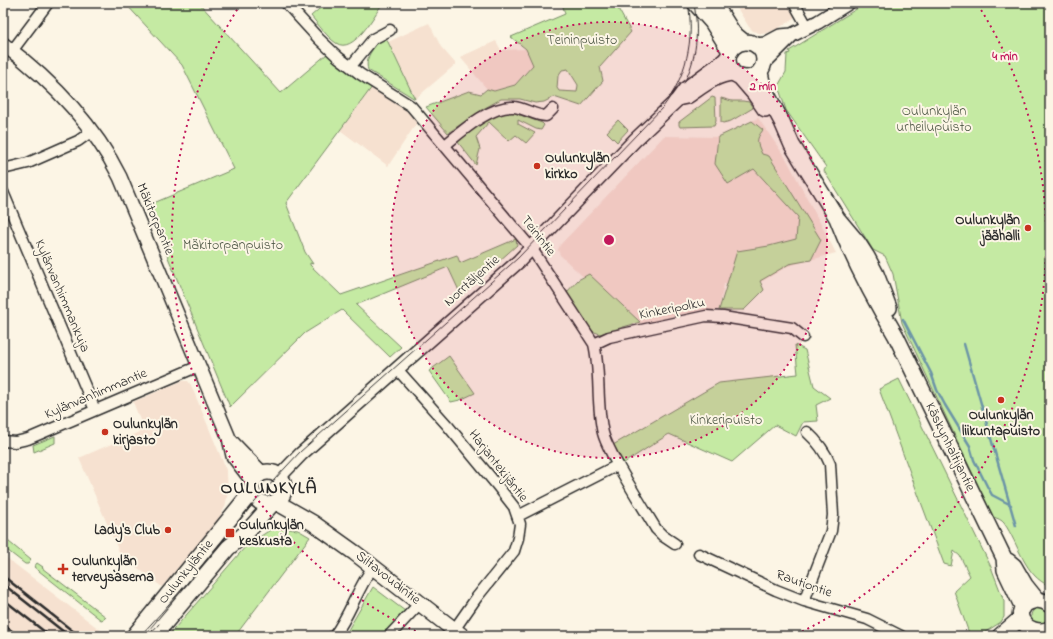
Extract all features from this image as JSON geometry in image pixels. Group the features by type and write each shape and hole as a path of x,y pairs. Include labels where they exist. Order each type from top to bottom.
{"main road":[{"path":"695,3 712,22 729,53 728,64 737,76 751,78 762,68 763,53 733,33 714,3"},
{"path":"729,53 736,45 750,44"},
{"name":"Käskynhaltijantie","path":"762,68 763,88 782,122 792,145 837,218 851,252 881,311 896,336 1004,558 1005,570 1022,613 1023,626 1034,633"},
{"name":"Käskynhaltijantie","path":"737,76 754,93 776,127 792,145"},
{"path":"269,472 282,483 282,496 274,503 263,503 255,498 256,481 269,472"},
{"name":"Oulunkyläntie","path":"134,636 249,495 256,481"},
{"name":"Siltavoudintie","path":"282,483 313,523"},
{"name":"Siltavoudintie","path":"274,503 313,523 373,567 458,633"},
{"name":"Oulunkyläntie","path":"154,636 228,548 252,527 274,503"},
{"name":"Käskynhaltijantie","path":"1004,558 1014,566 1025,585 1046,602"},
{"path":"1000,636 1022,613 1029,602 1046,602"}],"street":[{"path":"8,47 48,3"},
{"name":"Teinintie","path":"286,3 319,39 338,57 411,106 532,249 594,344 597,356 603,434 618,465 656,529 675,544"},
{"path":"794,3 807,26"},
{"path":"762,68 792,35 807,26 818,22 848,3"},
{"path":"351,66 373,39 390,30"},
{"path":"750,44 765,44 780,36 792,35"},
{"name":"Mäkitorpantie","path":"8,47 45,79 76,110 108,155 120,177 229,438 256,481"},
{"name":"Norrtäljentie","path":"282,483 301,454 532,249 635,140 677,100 685,88 723,61 729,53"},
{"name":"Norrtäljentie","path":"677,100 687,97 715,79 727,74 737,76"},
{"path":"444,146 462,131 485,116 504,108 513,107 540,116 546,116 553,109"},
{"path":"3,169 28,163 78,140 92,131"},
{"name":"Kylänvanhimmankuja","path":"3,192 95,410"},
{"name":"Kinkeripolku","path":"594,344 609,337 706,316 723,317 792,328 803,336"},
{"name":"Kylänvanhimmantie","path":"3,441 10,442 24,440 199,366"},
{"name":"Harjantekijäntie","path":"397,369 448,426 496,484 514,507 520,524 520,531 514,551 477,597 458,633"},
{"path":"804,601 831,531 833,515 830,464 828,458 817,442 807,432"},
{"path":"518,516 618,465"},
{"name":"Rautiontie","path":"699,554 776,590 804,601 866,619 901,636"},
{"path":"334,636 348,614 366,576 373,567"},
{"path":"389,636 420,603"}],"shaded area":[{"path":"734,3 789,3 796,14 793,19 777,29 762,34 753,31 749,27"},
{"path":"429,23 441,47 456,64 415,99 388,42"},
{"path":"496,41 501,50 526,49 533,65 515,85 493,91 487,89 460,57"},
{"path":"372,87 410,111 418,121 388,166 340,130"},
{"path":"758,118 787,160 836,253 788,266 759,283 724,284 719,310 703,310 640,324 631,322 560,255 558,250 560,245 664,136 718,137"},
{"path":"182,381 188,381 191,385 223,462 227,473 228,492 225,507 218,520 162,587 120,554 79,458 144,430 133,402"},
{"path":"3,555 108,636 11,636 3,630"}],"green space":[{"name":"Mäkitorpanpuisto","path":"125,3 199,3 281,93 327,54 372,87 286,203 305,252 313,264 310,263 310,265 341,295 457,255 460,263 516,239 517,245 461,295 448,267 356,305 401,347 390,357 342,310 305,333 230,407 148,209 150,207 149,205 234,169 182,65"},
{"path":"326,3 383,3 363,32 350,44 343,45 336,43 330,38 311,16"},
{"name":"Teininpuisto","path":"562,3 615,3 631,32 600,67 603,81 581,106 554,97 544,102 535,103 520,99 501,99 483,109 448,133 426,107 469,91 481,94 487,89 494,91 515,85 533,65 526,49 511,37 565,14","holes":["568,69 578,85 577,92 559,91 557,88 558,76 562,70"]},
{"name":"Oulunkylän liikuntapuisto","path":"866,3 1050,3 1050,586 1034,575 1023,559 1004,523 993,517 902,323 893,274 885,256 873,250 824,171 826,167 786,110 778,86 786,72 787,54 790,53 789,51"},
{"path":"383,36 388,42 415,99 368,70 367,65 369,56"},
{"path":"712,97 715,98 716,121 714,126 680,127 679,122"},
{"path":"721,98 732,101 749,102 753,108 731,121 723,123 721,122"},
{"path":"511,111 544,125 541,130 518,120 518,124 535,133 526,143 516,135 509,141 489,122 476,137 480,149 476,165 457,141 487,118"},
{"path":"618,120 628,130 617,142 607,132"},
{"path":"752,121 763,130 758,139 762,154 769,156 821,240 811,260 789,264 760,281 764,290 744,310 719,310 737,251 769,246 796,239 798,217 754,169 728,184 715,164 718,137"},
{"path":"589,274 640,322 600,334 592,331 566,293 578,280"},
{"name":"Kinkeripuisto","path":"795,345 805,350 814,386 830,398 816,405 818,421 803,422 796,436 775,425 732,462 669,434 624,463 613,445 719,383 798,374"},
{"path":"449,356 475,393 460,400 451,402 429,371"},
{"path":"899,379 991,567 1004,601 1004,617 1001,622 979,636 970,636 954,591 970,576 960,556 954,551 951,566 944,564 879,389"},
{"path":"55,436 55,443 34,452 33,445"},
{"path":"280,528 298,530 310,537 235,636 168,636 246,546 270,530"},
{"path":"3,537 31,560 28,564 25,564 3,547"},
{"path":"37,563 106,617 101,620 34,567"},
{"path":"373,587 405,611 382,636 357,636 348,630"},
{"path":"1036,608 1042,608 1047,613 1045,622 1042,624 1036,624 1031,619 1031,613"}],"waterway":[{"path":"903,319 931,373 937,390 970,446 974,460 992,495 1011,505"},
{"path":"964,344 1016,526"}],"tram line":[{"path":"140,636 161,614 259,497 300,452 518,258 663,107 678,83 687,58 690,31 688,3"},
{"path":"684,83 692,64 696,44 696,14 694,4"},
{"path":"148,636 159,624"}],"railway":[{"path":"3,576 79,636"},
{"path":"3,584 69,636"},
{"path":"3,599 50,636"},
{"path":"3,624 18,636"}],"place":[{"name":"Oulunkylän kirkko","path":"537,166"},
{"name":"Oulunkylän jäähalli","path":"1028,228"},
{"name":"Oulunkylän liikuntapuisto","path":"1001,400"},
{"name":"Oulunkylän kirjasto","path":"105,432"},
{"name":"Lady's Club","path":"168,530"},
{"name":"Oulunkylän keskusta","path":"230,533"},
{"name":"Oulunkylän terveysasema","path":"63,569"}],"district":[{"name":"OULUNKYLÄ","path":"269,489"}],"park label":[{"name":"Oulunkylän urheilupuisto","path":"934,120"}]}
